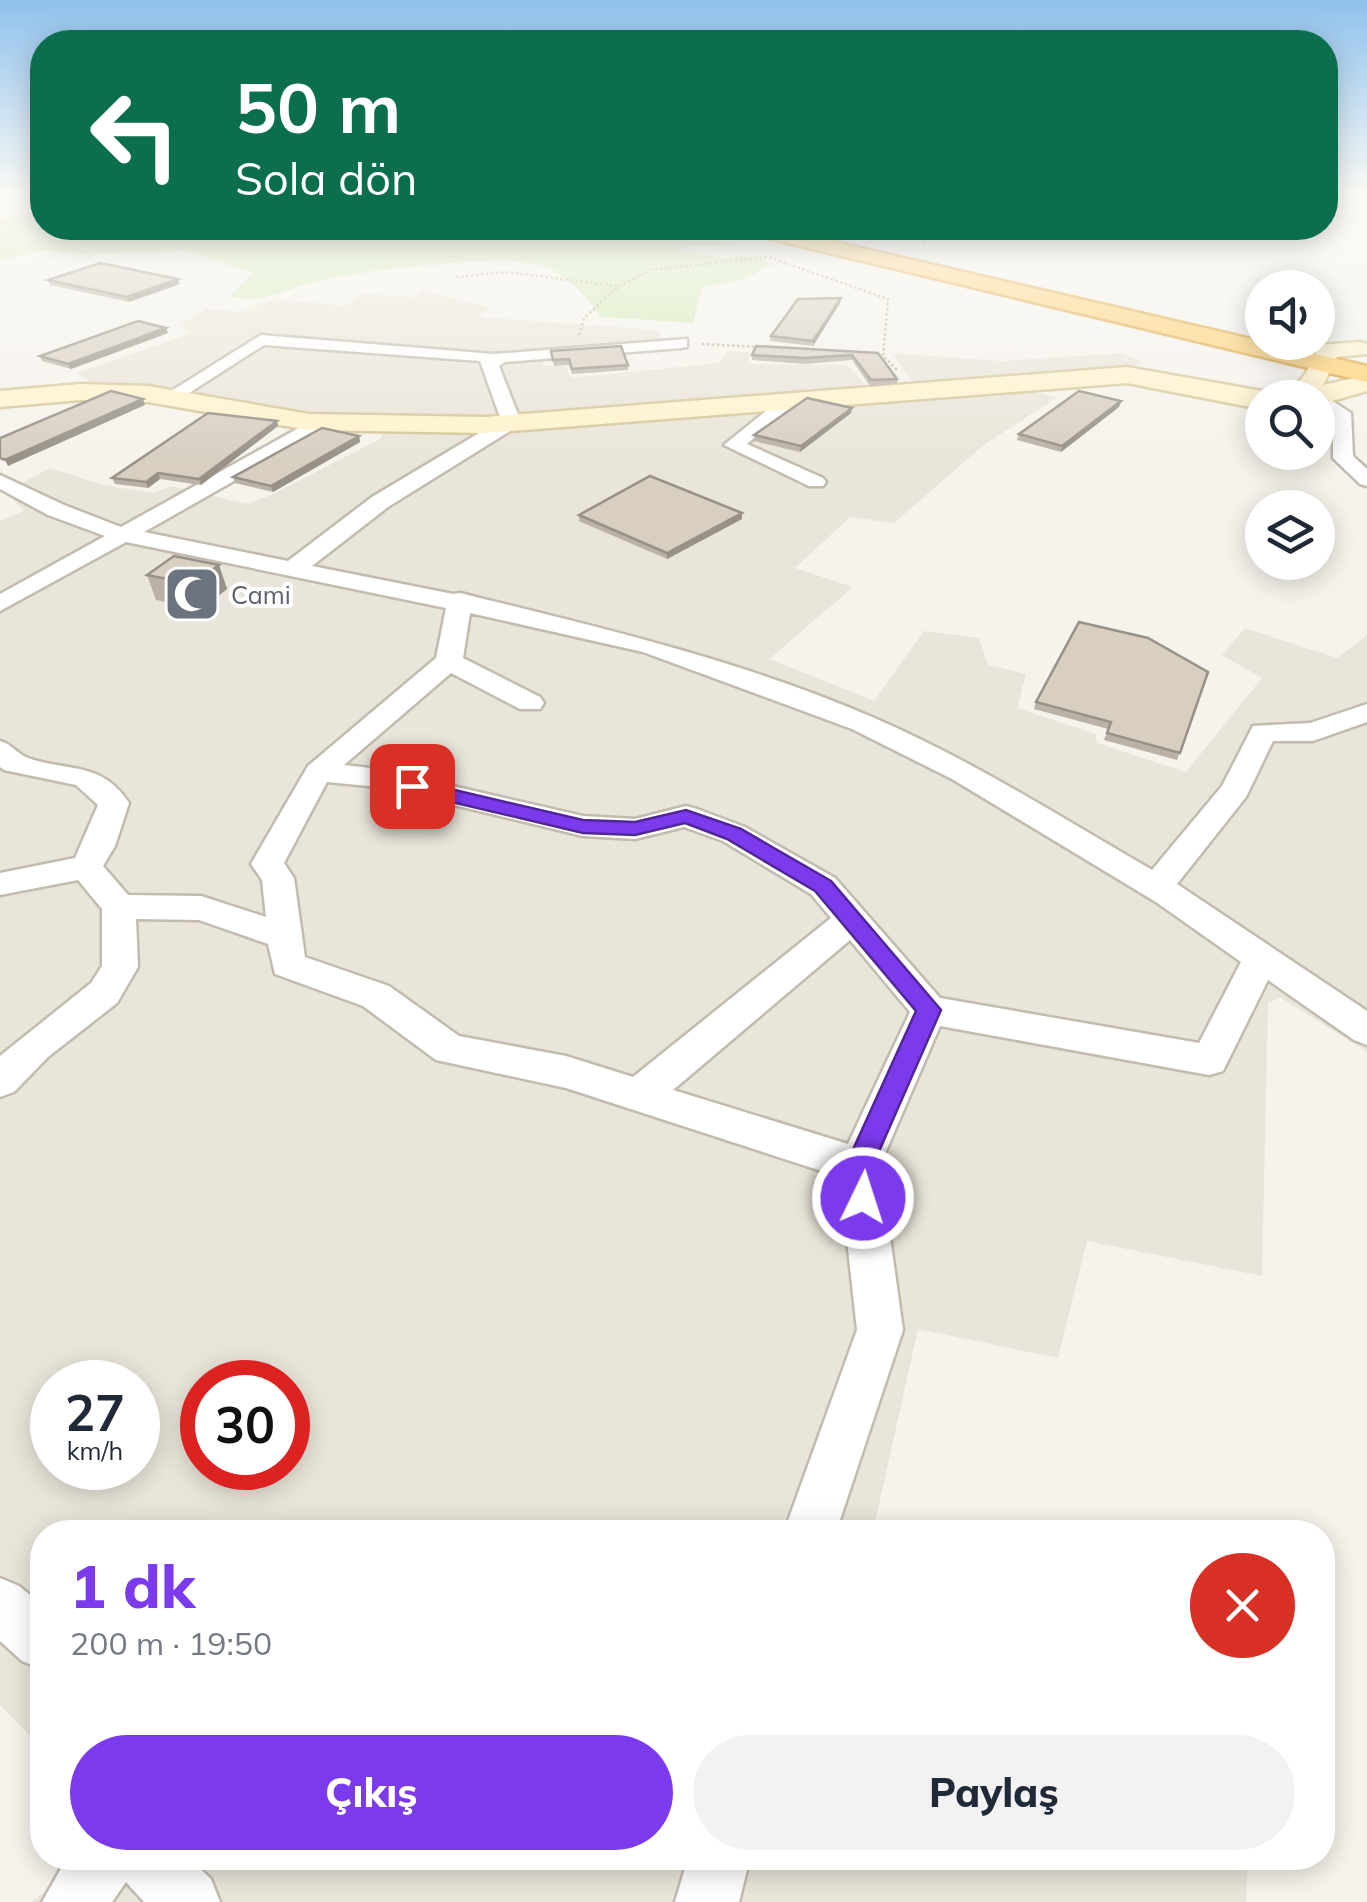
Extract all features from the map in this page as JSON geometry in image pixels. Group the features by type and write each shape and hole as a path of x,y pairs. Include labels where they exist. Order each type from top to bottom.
{"highway":[{"path":"1013,285 1245,335"},
{"path":"1057,285 1245,324"},
{"path":"1335,353 1365,358"}],"street":[{"path":"169,398 261,340 488,356 512,422"},
{"path":"490,364 501,357 681,344"},
{"path":"0,399 81,392 169,398 322,423 512,422 1127,375 1245,398"},
{"path":"1335,393 1367,383"},
{"path":"787,400 734,445 816,482"},
{"path":"1335,410 1342,413 1343,458 1367,480"},
{"path":"292,570 380,502 512,422"},
{"path":"0,632 14,611 322,423"},
{"path":"0,481 56,510 135,537 460,600 652,647 862,723 962,772 1156,886 1367,1030"},
{"path":"0,604 135,537"},
{"path":"460,600 450,660 318,772 266,864 278,878 288,965 376,996 449,1049 566,1072 859,1165"},
{"path":"450,660 530,703"},
{"path":"1156,886 1235,790 1263,732 1313,732 1367,712"},
{"path":"0,750 14,764 86,778 114,803 99,846 86,868 0,884"},
{"path":"318,772 379,778 583,826 635,828 686,816 734,834 823,886 929,1010 1209,1060 1262,958"},
{"path":"0,1081 34,1046 104,993 120,967 119,907 86,868"},
{"path":"119,907 201,908 286,937"},
{"path":"639,1095 852,920"},
{"path":"814,1520 880,1330 859,1165 929,1010"},
{"path":"0,1604 30,1630"},
{"path":"74,1902 97,1870"},
{"path":"157,1870 188,1902"},
{"path":"707,1902 716,1870"}],"path":[{"path":"609,285 619,286"},
{"path":"852,285 888,300 884,356 890,366 927,390"},
{"path":"564,352 579,336 584,318 619,286"},
{"path":"681,344 774,348"}],"shaded area":[{"path":"423,291 491,308 476,317 659,330 661,344 544,352 543,366 566,366 571,378 718,363 729,351 750,352 747,364 847,365 878,399 922,394 891,353 1002,361 1123,353 1145,364 1031,377 1026,391 1058,397 985,444 894,523 850,517 795,568 853,587 769,659 874,701 924,631 979,638 988,665 1026,674 1017,708 1096,734 1097,743 1186,772 1262,678 1222,655 1245,628 1337,658 1367,635 1367,1052 1280,997 1268,1003 1262,1276 1087,1241 1058,1358 918,1329 876,1520 30,1520 30,1736 0,1705 0,521 24,511 6,492 50,468 103,485 153,493 171,486 246,504 380,439 390,420 268,411 95,385 77,373 192,333 180,325 206,309 241,312 274,299 345,306 363,294 415,297"},
{"path":"59,1870 1248,1870 1246,1902 31,1902"}],"green space":[{"path":"241,285 306,285 265,297 230,296"},
{"path":"573,285 715,285 702,287 693,323 601,317"}],"building":[{"path":"70,285 162,285 127,297"},
{"path":"841,298 813,341 771,336 798,299"},
{"path":"138,321 166,328 68,364 40,356"},
{"path":"621,346 628,365 572,369 569,359 553,360 551,351"},
{"path":"756,346 878,353 897,379 871,380 852,355 752,355"},
{"path":"111,391 143,399 5,460 0,458 0,438"},
{"path":"1079,391 1121,401 1062,446 1019,434"},
{"path":"807,398 852,408 801,446 754,435"},
{"path":"208,413 277,421 199,479 158,473 146,482 112,478"},
{"path":"322,428 359,436 271,486 233,477"},
{"path":"650,476 742,513 667,553 579,515"},
{"path":"174,556 219,565 193,584 147,575"},
{"path":"1079,622 1148,638 1208,672 1180,753 1107,733 1111,722 1036,702"}],"place":[{"name":"Cami","path":"192,594"}],"route":[{"path":"412,786 583,826 635,828 686,816 734,834 823,886 929,1010 859,1165 863,1198"}]}
